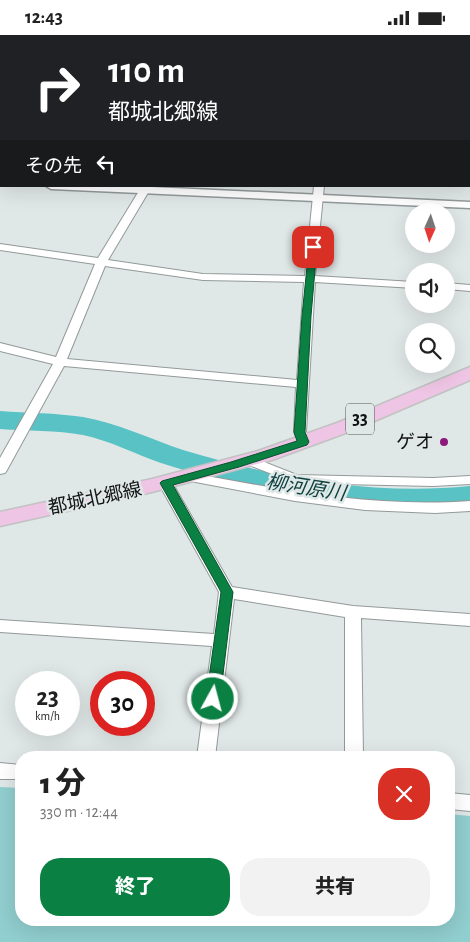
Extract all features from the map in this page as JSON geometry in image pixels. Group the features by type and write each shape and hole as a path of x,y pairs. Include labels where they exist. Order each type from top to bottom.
{"main road":[{"name":"都城北郷線","path":"0,519 166,483 242,462 304,442 470,373"}],"street":[{"path":"98,187 470,205"},
{"path":"304,442 300,432 310,279 319,187"},
{"path":"0,470 60,362 102,261 146,188"},
{"path":"0,247 203,277 310,279 405,284"},
{"path":"455,287 470,288"},
{"path":"0,347 60,362 303,384"},
{"path":"242,462 295,479 433,482 470,480"},
{"path":"198,475 342,503 407,509 470,506"},
{"path":"166,483 227,592 207,751"},
{"path":"227,592 353,612 470,620"},
{"path":"353,612 354,751"},
{"path":"0,626 220,640"},
{"path":"0,771 15,772"},
{"path":"455,802 470,803"}],"shaded area":[{"path":"0,787 15,788 15,926 455,926 455,815 470,816 470,942 0,942"}],"waterway":[{"name":"柳河原川","path":"0,420 83,426 127,438 171,456 264,482 321,493 434,500 470,496"}],"place":[{"name":"ゲオ","path":"444,442"}],"route":[{"path":"213,699 227,592 166,483 235,465 304,442 300,432 306,316 313,247"}]}
